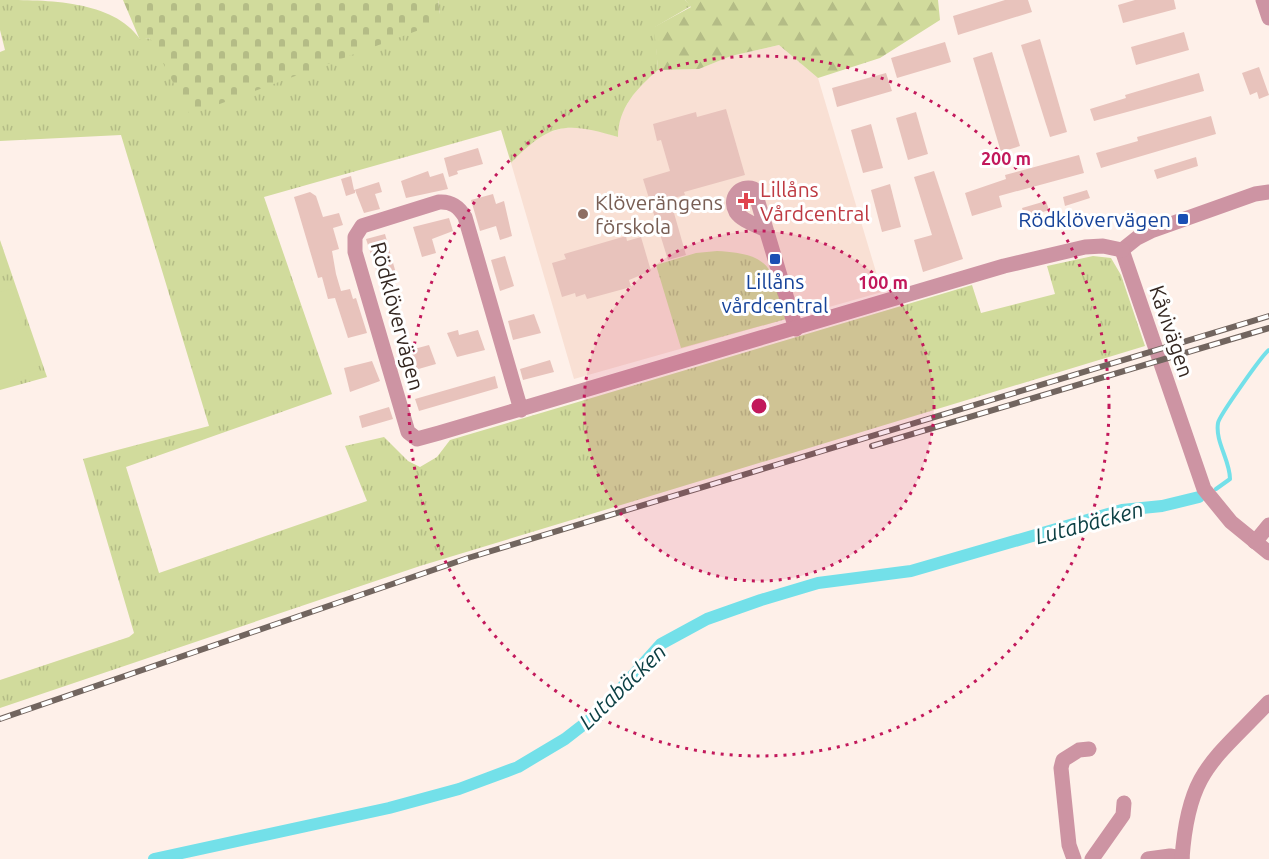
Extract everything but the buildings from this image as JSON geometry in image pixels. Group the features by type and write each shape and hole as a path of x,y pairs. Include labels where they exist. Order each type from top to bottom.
{"street":[{"path":"1263,0 1269,18"},
{"path":"1122,250 1137,238 1151,231 1255,194 1269,192"},
{"name":"Rödklövervägen","path":"521,410 469,229 460,209 446,202 439,202 362,226 355,237 355,252 408,432 417,439 521,410 1053,253 1103,246 1122,250"},
{"path":"766,230 796,329"},
{"name":"Kåvivägen","path":"1122,250 1204,489 1231,522 1269,553"},
{"path":"1256,542 1269,525"},
{"path":"1148,859 1182,859 1191,800 1204,772 1220,750 1269,702"},
{"path":"1074,859 1069,845 1061,768 1063,760 1080,750 1089,749"},
{"path":"1092,859 1123,815 1124,803"}],"shaded area":[{"name":"Lillåns Vårdcentral","path":"779,45 818,78 882,292 574,379 511,163 530,143 544,134 563,128 587,127 618,137 618,120 629,101 640,85 658,70 699,69 731,56"}],"green space":[{"path":"0,0 58,2 96,10 113,16 128,26 140,39 440,14 438,0 685,0 691,6 655,27 658,70 630,99 621,117 618,137 585,129 559,129 536,140 511,163 501,130 264,197 332,394 126,467 159,573 367,501 345,446 384,437 408,461 420,467 437,457 450,440 972,285 981,313 1055,294 1047,266 1093,256 1111,258 1121,275 1145,346 420,566 0,708 0,680 129,637 134,633 83,459 209,426 121,135 0,141 0,52 5,50 0,30"},
{"path":"123,0 438,0 440,14 438,23 190,115 150,38 140,40"},
{"path":"685,0 938,0 940,20 880,58 818,78 779,45 731,56 699,69 658,70 654,27 691,7"},
{"path":"0,240 47,377 0,390"},
{"path":"717,251 750,256 768,268 777,288 786,319 681,348 656,265 696,253"},
{"path":"11,289 40,371 0,385 0,292"}],"waterway":[{"name":"Lutabäcken","path":"1216,489 1230,479 1219,437 1218,423 1242,385 1269,350"},
{"name":"Lutabäcken","path":"154,859 389,808 459,789 518,767 565,739 601,711 661,644 707,619 761,600 818,583 911,571 1122,510 1162,506 1199,497"}],"railway":[{"path":"0,719 468,558 1269,316"},
{"path":"872,446 1269,328"}],"place":[{"name":"Lillåns Vårdcentral","path":"746,201"},
{"name":"Klöverängens förskola","path":"583,214"},
{"name":"Rödklövervägen","path":"1183,219"},
{"name":"Lillåns vårdcentral","path":"775,259"}]}
